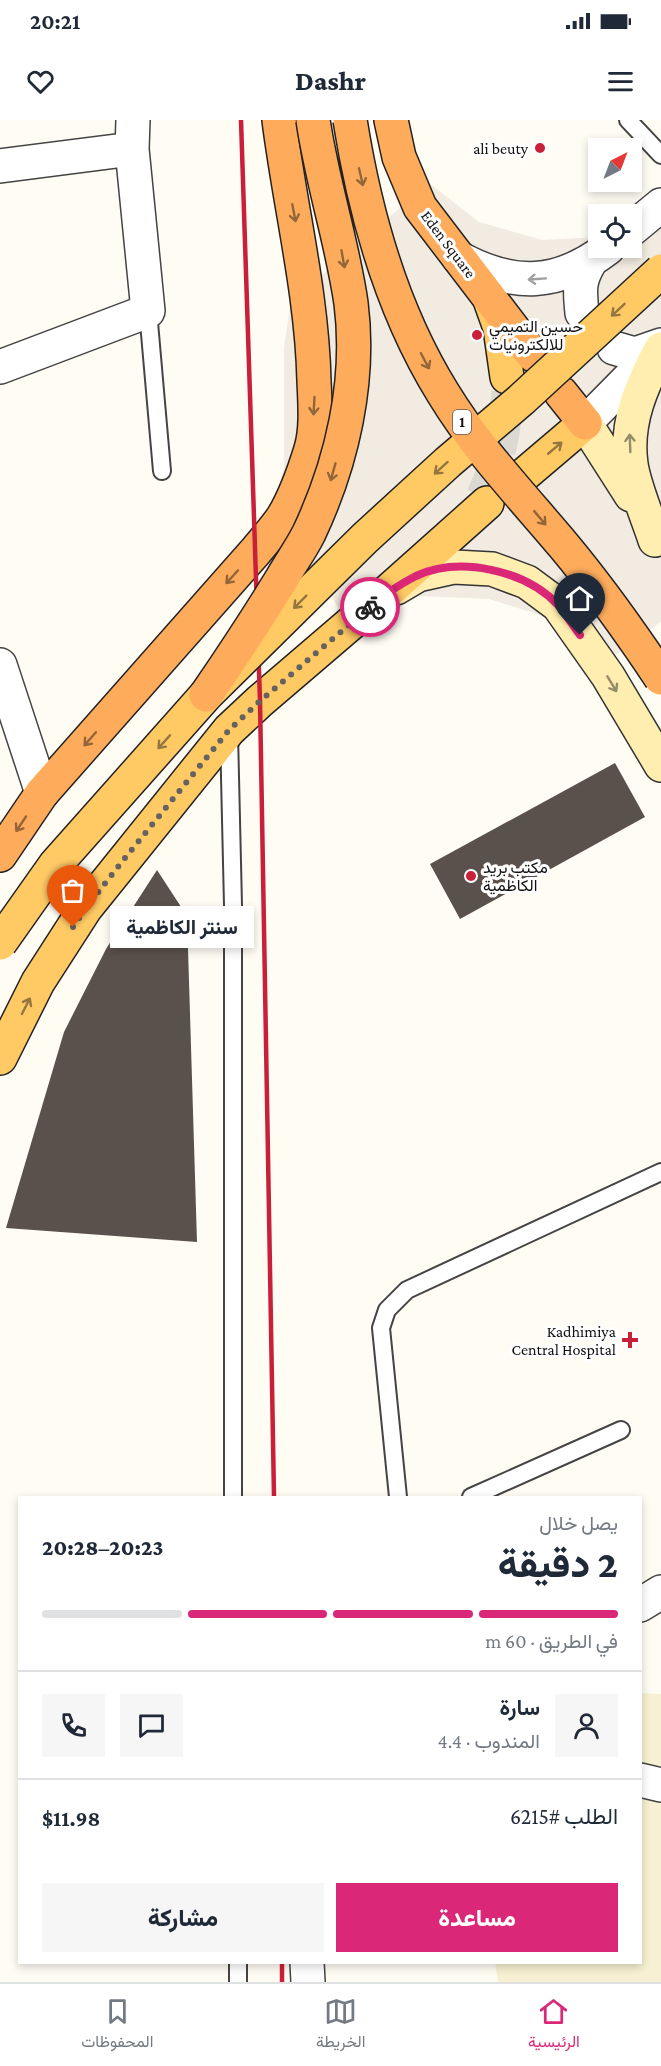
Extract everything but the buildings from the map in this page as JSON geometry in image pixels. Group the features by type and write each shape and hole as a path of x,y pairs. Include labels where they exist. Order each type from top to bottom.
{"highway":[{"path":"0,855 42,793 255,552 283,516 300,482 312,447 315,401 313,348 301,246 283,155 279,120"},
{"path":"206,695 308,535 331,480 346,423 353,364 351,305 341,246 327,197 314,120"},
{"name":"1","path":"350,120 372,224 393,290 424,360 463,425 601,594 661,678"},
{"name":"Eden Square","path":"391,120 399,157 420,207 533,355"},
{"path":"561,393 585,423"}],"main road":[{"path":"0,943 55,864 206,695 365,538 448,462 521,400 661,271"},
{"path":"489,298 500,328 507,377"},
{"path":"658,546 631,465 630,430 642,384 661,347"},
{"path":"525,474 585,423 626,487 658,546"},
{"path":"0,1058 38,982 85,909 229,730 385,594 479,507"},
{"path":"385,594 418,575 454,567 492,569 527,582 558,605 580,635 608,676 661,765"}],"street":[{"path":"0,166 133,135 148,311 0,367"},
{"path":"642,221 661,205"},
{"path":"459,258 479,269 524,280 547,278 569,272 594,258"},
{"path":"582,314 579,289 582,275 596,258"},
{"path":"614,348 635,354 661,347"},
{"path":"585,423 661,347"},
{"path":"0,665 42,793"},
{"path":"642,1604 661,1592"},
{"path":"642,1780 661,1785"},
{"path":"307,1964 308,1982"}],"lane":[{"path":"628,120 661,155"},
{"path":"148,311 162,471"},
{"path":"229,730 233,904 233,1496"},
{"path":"398,1496 381,1328 387,1310 407,1290 661,1172"},
{"path":"473,1496 621,1430"},
{"path":"238,1964 238,1982"}],"shaded area":[{"path":"429,183 479,222 542,240 588,238 588,258 642,258 642,217 661,209 661,622 606,662 553,619 489,599 418,596 354,634 274,501 284,468 284,348 291,301"},
{"path":"642,1693 661,1694 661,1982 498,1982 495,1964 642,1964"}],"tunnel":[{"path":"482,497 493,472 500,446 508,392"}],"railway":[{"path":"241,120 260,701 274,1496"},
{"path":"282,1964 282,1982"}],"way so far":[{"path":"73,927 125,858 229,730 370,607"}],"place":[{"name":"ali beuty","path":"540,148"},
{"name":"حسين التميمي للالكترونيات","path":"477,335"},
{"name":"مكتب بريد الكاظمية","path":"471,876"},
{"name":"سنتر الكاظمية","path":"73,927"},
{"name":"Kadhimiya Central Hospital","path":"630,1340"}],"route":[{"path":"370,607 385,594 418,575 454,567 492,569 527,582 558,605 580,635"}]}
